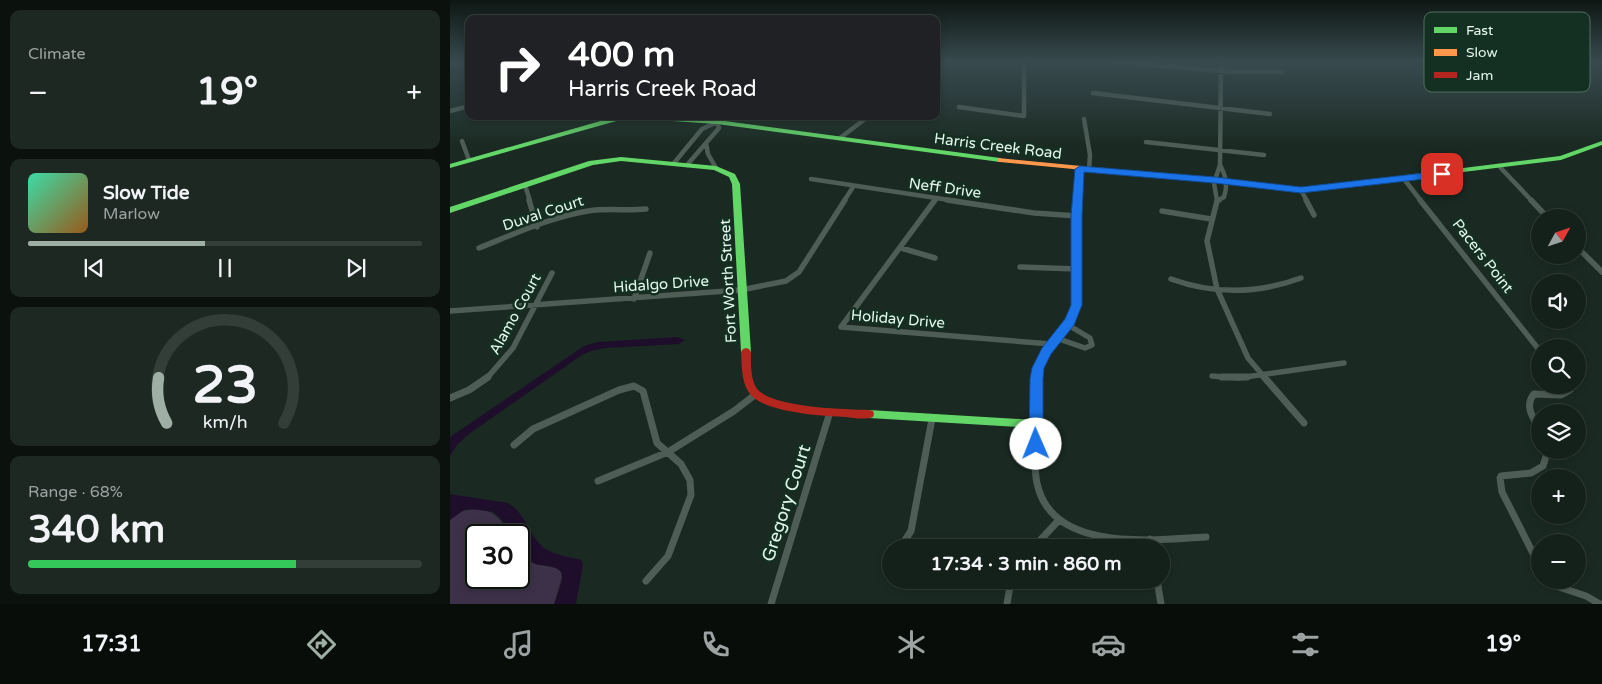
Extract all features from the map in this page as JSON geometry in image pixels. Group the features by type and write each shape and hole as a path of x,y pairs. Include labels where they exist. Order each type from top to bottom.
{"street":[{"path":"959,107 1024,116 1024,90"},
{"path":"1218,201 1224,197 1226,182 1225,174 1220,165 1222,90"},
{"path":"1093,93 1270,114"},
{"path":"450,111 465,107"},
{"path":"1084,119 1090,155 1084,170 1076,216 1076,305 1068,325 1054,341 1038,368 1035,424 1037,484 1046,506 1058,521 1077,532 1098,536 1150,539 1206,537"},
{"name":"Harris Creek Road","path":"450,166 608,120"},
{"path":"674,164 702,129 716,120"},
{"path":"687,165 719,128 717,120"},
{"name":"Harris Creek Road","path":"723,120 967,157 1301,190 1404,179 1561,158 1602,143"},
{"path":"840,138 864,120"},
{"path":"462,141 469,160"},
{"path":"1146,142 1264,155"},
{"path":"706,143 708,154 716,168"},
{"path":"450,210 592,163 612,159 716,168"},
{"path":"1220,165 1215,172 1214,180 1218,201 1208,231 1208,251 1217,289 1240,345 1261,374 1304,423"},
{"path":"1499,166 1540,209"},
{"name":"Fort Worth Street","path":"716,168 732,176 736,184 741,290 748,378 756,394"},
{"name":"Neff Drive","path":"810,179 1034,213 1076,216"},
{"name":"Pacers Point","path":"1404,179 1531,340"},
{"path":"525,185 537,227"},
{"name":"Hidalgo Drive","path":"450,310 634,299 741,290 786,281 798,272 853,187"},
{"path":"1301,190 1314,215"},
{"name":"Holiday Drive","path":"936,199 841,326 1054,341"},
{"name":"Duval Court","path":"478,248 584,212 609,210 630,212 646,209"},
{"path":"1162,211 1211,219"},
{"path":"900,248 935,258"},
{"path":"634,299 650,253"},
{"path":"1586,256 1602,272"},
{"path":"1020,267 1077,269"},
{"name":"Alamo Court","path":"450,398 474,388 492,375 504,362 552,273"},
{"path":"1171,278 1186,285 1236,291 1261,290 1282,286 1301,278"},
{"path":"1054,341 1085,348 1092,345 1090,338 1068,325"},
{"path":"1212,376 1226,378 1344,363"},
{"path":"514,445 533,429 629,386 639,387 643,391 657,443 681,464 690,480 691,495 668,556 646,581"},
{"path":"598,481 668,452 734,411 756,394 780,405 830,412 1035,424"},
{"path":"1531,413 1528,407 1530,398 1534,394"},
{"name":"Gregory Court","path":"771,604 830,412"},
{"path":"906,539 911,531 932,419"},
{"path":"1531,549 1502,492 1500,478 1501,476 1531,473 1543,466 1545,459"},
{"path":"1041,539 1058,521"},
{"path":"1007,604 1010,589"},
{"path":"1158,589 1161,604"},
{"path":"1565,589 1586,596 1600,604"}],"shaded area":[{"path":"677,337 685,340 679,344 605,348 582,355 469,434 458,444 450,456 450,437 584,346 597,342"},
{"path":"450,494 508,503 519,512 526,524 504,524 493,512 472,509 464,510 450,520"},
{"path":"450,508 456,512 475,509 489,512 503,524 465,524 465,589 530,589 530,559 535,564 556,568 561,572 562,577 554,604 450,604"},
{"path":"530,530 544,548 557,554 581,560 583,565 576,604 554,604 561,584 561,573 555,568 533,563 530,560"}],"traffic: fast":[{"path":"450,166 612,120"},
{"path":"687,120 717,122 1000,160"},
{"path":"1279,187 1301,190 1561,158 1602,143"},
{"path":"450,210 592,163 621,159 716,168 732,176 736,184 746,352"},
{"path":"869,414 1035,424"}],"traffic: slow":[{"path":"1000,160 1279,187"}],"traffic: jam":[{"path":"746,352 750,384 755,393 763,399 776,404 809,410 869,414"}],"route":[{"path":"1036,444 1036,379 1038,368 1046,351 1070,322 1078,295 1076,216 1080,169 1214,180 1301,190 1442,174"}]}
